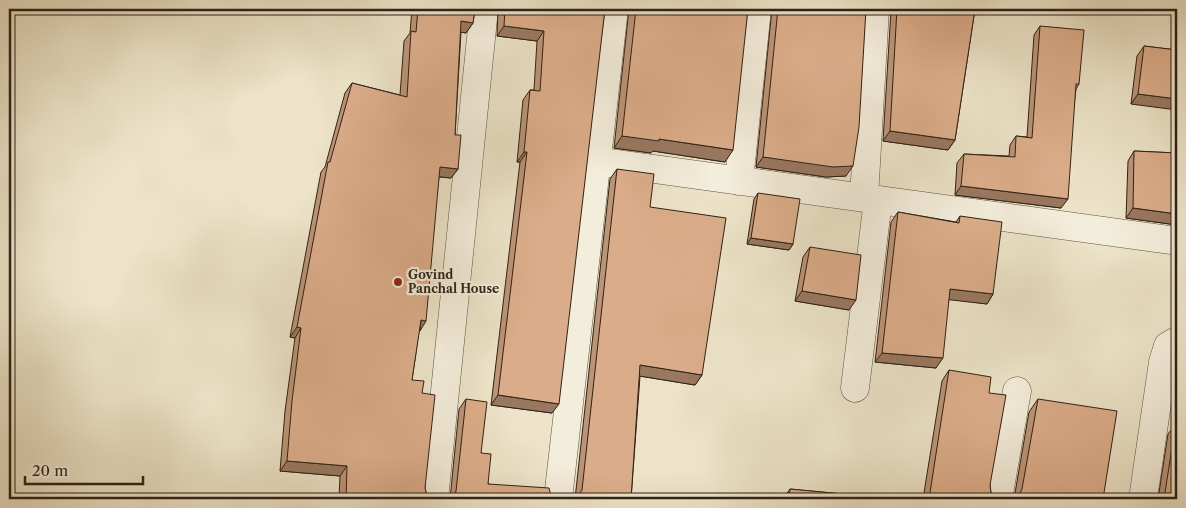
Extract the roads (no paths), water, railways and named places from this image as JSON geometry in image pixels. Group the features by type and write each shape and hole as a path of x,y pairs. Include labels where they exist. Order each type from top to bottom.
{"street":[{"path":"434,499 484,9"},
{"path":"558,499 614,9"},
{"path":"739,181 758,9"},
{"path":"855,388 871,199 875,9"},
{"path":"596,161 1177,241"},
{"path":"1143,499 1163,362 1168,346 1177,341"},
{"path":"998,499 1017,391"}],"place":[{"name":"Govind Panchal House","path":"398,282"}]}
